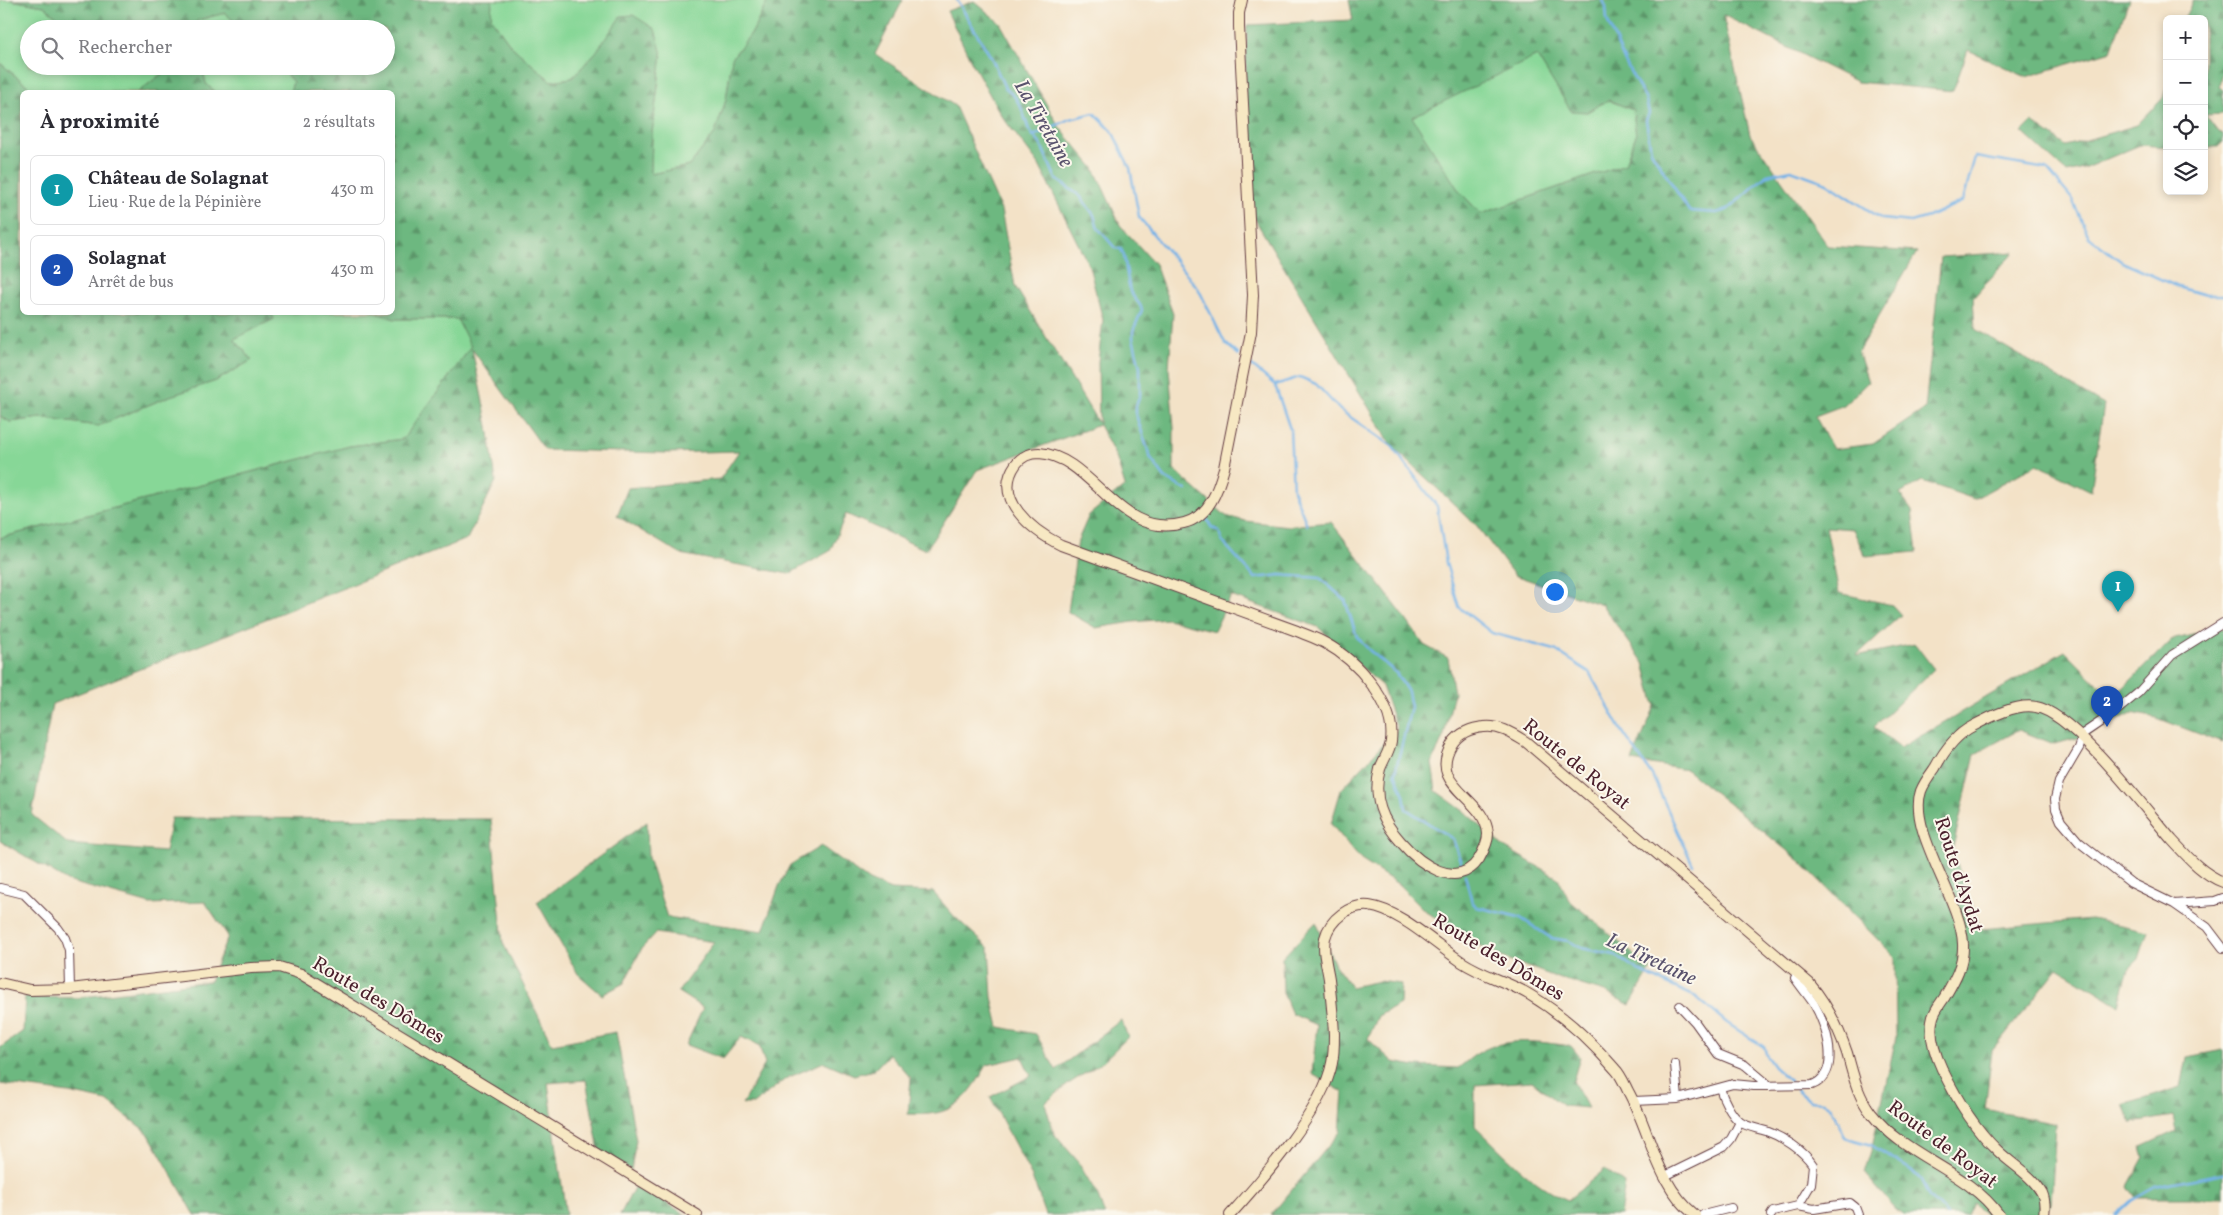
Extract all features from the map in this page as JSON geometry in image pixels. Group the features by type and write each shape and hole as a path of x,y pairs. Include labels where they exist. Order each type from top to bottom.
{"main road":[{"name":"Route de Royat","path":"1242,0 1239,13 1239,27 1253,295 1251,332 1218,489 1212,501 1188,522 1176,525 1158,525 1140,521 1126,513 1063,460 1049,454 1036,453 1025,456 1018,462 1008,481 1008,492 1018,513 1046,538 1061,545 1325,643 1349,661 1371,684 1384,703 1390,722 1391,742 1380,770 1377,794 1383,819 1401,843 1421,862 1440,873 1455,874 1472,867 1484,851 1488,835 1484,819 1448,777 1445,765 1447,754 1453,742 1473,728 1486,726 1512,732 1526,742 1798,973 1814,989 1830,1010 1840,1033 1861,1097 1870,1113 1903,1143 1978,1193 1993,1206 1999,1215"},
{"name":"Route d'Aydat","path":"2044,1215 2042,1193 2027,1175 1996,1150 1981,1132 1961,1104 1934,1050 1931,1033 1933,1015 1955,981 1961,965 1963,946 1958,919 1922,825 1921,793 1953,740 1972,726 2026,706 2038,707 2056,715 2082,737 2183,852 2204,872 2223,882"},
{"name":"Route des Dômes","path":"1230,1215 1303,1124 1320,1097 1332,1064 1334,1033 1329,980 1324,952 1326,936 1333,923 1344,912 1357,906 1371,906 1396,916 1464,963 1529,994 1561,1016 1617,1071 1634,1101 1665,1176 1678,1200 1694,1215"},
{"name":"Route des Dômes","path":"0,983 30,990 70,989 251,968 279,967 293,972 697,1215"}],"street":[{"path":"2223,623 2172,655 2138,692 2115,712 2084,733 2079,748 2059,782 2056,809 2061,821 2079,842 2131,882 2174,904 2207,927 2223,948"},
{"path":"0,888 24,894 65,938 69,950 70,989"},
{"path":"2174,904 2215,901 2223,898"},
{"path":"1634,1101 1678,1099 1733,1084 1770,1086 1812,1085 1824,1078 1829,1068 1827,1038 1821,1018 1795,978 1798,973"},
{"path":"1680,1006 1696,1022 1718,1054 1745,1065 1770,1086"},
{"path":"1675,1064 1678,1099"},
{"path":"1720,1088 1740,1122 1772,1134 1798,1149 1813,1165 1814,1173 1811,1184 1798,1206"},
{"path":"1665,1176 1724,1147 1731,1139 1740,1122"},
{"path":"1771,1215 1773,1212 1798,1206 1814,1209 1850,1203 1855,1207 1858,1215"},
{"path":"1703,1215 1731,1208"}],"green space":[{"path":"0,0 11,0 44,6 61,20 20,20 20,75 160,75 141,90 33,90 0,63"},
{"path":"11,0 492,0 491,18 511,46 551,81 572,78 596,52 621,16 633,15 655,29 662,54 652,133 651,174 689,166 715,133 726,100 732,58 753,31 768,0 903,0 875,54 955,106 1001,210 1015,286 1099,424 1098,362 1103,320 1089,266 1039,165 1001,115 970,59 947,11 974,1 1000,23 1060,128 1094,168 1120,225 1155,264 1173,314 1169,368 1174,428 1174,470 1226,516 1245,521 1289,526 1331,522 1424,645 1448,658 1454,693 1444,735 1432,763 1436,791 1465,812 1504,847 1558,878 1569,900 1651,969 1630,1005 1605,992 1561,979 1504,958 1467,940 1423,909 1398,884 1361,860 1331,824 1341,790 1397,729 1382,686 1318,627 1231,596 1214,631 1168,619 1096,628 1068,612 1078,540 1089,515 1125,486 1116,457 1099,425 977,470 926,550 846,514 830,551 789,574 680,554 617,516 628,488 720,479 739,451 666,453 545,450 472,349 488,426 496,481 467,539 52,704 32,815 68,844 165,852 171,818 491,819 503,943 552,1044 616,1032 636,1140 631,1170 599,1151 586,1080 548,1083 566,1215 195,1215 148,1133 107,1101 69,1093 0,1084 0,1048 23,1031 25,997 76,998 210,981 228,936 205,902 150,904 67,881 0,841 0,538 350,446 403,439 471,347 457,319 395,319 382,315 395,315 395,90 291,90 293,82 287,75 395,75 395,20 232,20 225,13 198,20 61,20 44,6"},
{"path":"492,0 768,0 753,31 732,58 726,100 715,133 689,166 651,174 652,133 662,54 596,52 572,78 551,81 511,46 491,18"},
{"path":"1349,0 2129,0 2111,51 2026,77 1968,50 1953,91 1857,82 1723,15 1750,135 1828,246 1917,252 1858,351 1868,382 1844,405 1815,416 1833,449 1873,444 1925,409 1941,257 2014,252 1973,298 1975,329 2104,405 2091,491 2037,464 1974,499 1922,481 1900,494 1912,511 1917,552 1865,556 1853,529 1826,527 1839,593 1892,605 1901,615 1856,656 1915,644 1934,669 1874,727 1900,748 2065,651 2112,699 2171,640 2223,628 2223,743 2157,718 2132,713 2082,737 2054,744 2019,730 1975,754 1952,851 1981,929 2091,919 2148,931 2139,959 2129,969 2119,1005 2058,968 1992,1051 1985,1109 2056,1124 2051,1204 2044,1215 1986,1215 1973,1202 1967,1215 1904,1215 1896,1210 1864,1173 1872,1148 1896,1037 1895,957 1800,861 1687,770 1632,761 1655,706 1644,663 1602,605 1514,575 1477,526 1392,446 1254,218 1245,95 1247,25 1353,20","holes":["1537,56 1571,111 1587,112 1608,100 1633,110 1636,135 1625,164 1481,214 1459,191 1412,117"]},
{"path":"2193,0 2223,0 2223,69 2219,86 2223,90 2223,114 2208,115 2208,15 2186,15"},
{"path":"225,13 232,20 198,20"},
{"path":"1537,56 1571,110 1587,112 1608,100 1633,110 1636,135 1625,164 1481,214 1459,191 1411,116"},
{"path":"0,63 33,90 20,90 20,315 272,315 274,319 234,339 252,360 216,381 170,396 98,426 41,418 10,422 0,416"},
{"path":"160,75 204,75 206,84 214,90 141,90"},
{"path":"204,75 287,75 293,82 291,90 214,90 206,84"},
{"path":"2163,98 2163,147 2140,145 2083,169 2067,173 2022,132 2032,122 2066,146 2137,125"},
{"path":"2208,119 2218,132 2223,134 2223,142 2218,147 2208,147"},
{"path":"272,315 384,315 395,319 458,319 471,347 403,439 350,446 0,538 0,416 10,422 41,418 98,426 170,396 216,381 252,360 234,339 274,319"},
{"path":"647,822 648,858 667,917 763,931 779,886 790,865 821,846 869,881 891,890 933,892 954,916 989,948 992,997 999,1027 1036,1034 1056,1070 1121,1020 1128,1037 1101,1063 1070,1083 1045,1103 1054,1134 1076,1159 1097,1194 1105,1215 1046,1215 1032,1177 990,1097 1031,1076 1022,1057 987,1065 967,1095 953,1106 933,1114 908,1114 911,1078 889,1054 874,1070 854,1075 824,1062 787,1078 753,1104 742,1104 765,1064 759,1045 741,1037 723,1059 686,1045 703,1008 678,992 714,942 656,933 642,948 624,983 602,995 578,974 537,902"},
{"path":"1316,922 1335,965 1351,987 1379,981 1401,984 1400,1004 1378,1016 1368,1039 1393,1062 1416,1066 1458,1068 1477,1054 1501,1044 1524,1042 1571,1046 1580,1057 1573,1081 1588,1108 1563,1106 1532,1081 1475,1085 1475,1126 1530,1177 1555,1194 1568,1200 1605,1169 1625,1184 1620,1215 1271,1215 1340,1132 1343,1092 1312,1074 1317,1025 1292,1014 1283,993 1282,958"},
{"path":"2223,1050 2223,1198 2136,1198 2128,1186 2144,1157 2141,1147 2176,1131 2173,1116 2132,1123 2124,1105 2181,1087 2187,1057"},
{"path":"636,1184 686,1215 620,1215"}],"waterway":[{"name":"La Tiretaine","path":"957,0 992,59 1005,88 1015,97 1021,107 1029,130 1041,145 1056,179 1080,196 1094,215 1098,228 1115,248 1121,249 1124,256 1130,292 1142,310 1133,331 1140,367 1140,395 1136,406 1136,415 1151,459 1165,478 1186,490"},
{"path":"1603,0 1606,7 1607,20 1625,62 1646,100 1649,113 1646,120 1651,151 1689,211 1716,213 1727,210 1767,175 1791,170 1827,183 1882,219 1911,222 1928,217 1963,201 1975,157 2047,169 2072,199 2089,237 2122,262 2178,287 2206,295 2223,295"},
{"path":"1033,136 1070,119 1094,113 1112,131 1130,168 1139,217 1198,288 1225,343 1239,355"},
{"path":"1252,366 1275,385 1300,377 1316,384 1340,410 1392,446 1437,506 1446,563 1459,607 1492,633 1555,650 1589,672 1622,731 1652,775 1693,865"},
{"path":"1275,385 1290,429 1293,490 1307,525"},
{"name":"La Tiretaine","path":"1206,518 1212,528 1219,531 1222,541 1255,578 1280,575 1320,578 1345,600 1357,637 1396,673 1408,692 1411,707 1395,773 1404,795 1406,809 1453,839 1463,869"},
{"name":"La Tiretaine","path":"1465,875 1472,902 1477,907 1519,917 1551,938 1569,941 1581,948 1615,955 1641,972 1696,997 1727,1023 1764,1047 1767,1057 1774,1067 1790,1081"},
{"name":"La Tiretaine","path":"1796,1089 1810,1101 1824,1102 1831,1107 1845,1137 1871,1145 1911,1170 1921,1180 1929,1196 1947,1215"},
{"path":"2116,1215 2131,1201 2155,1187 2223,1173"}],"place":[{"name":"Château de Solagnat","path":"2118,612"},
{"name":"Solagnat","path":"2107,727"}]}
